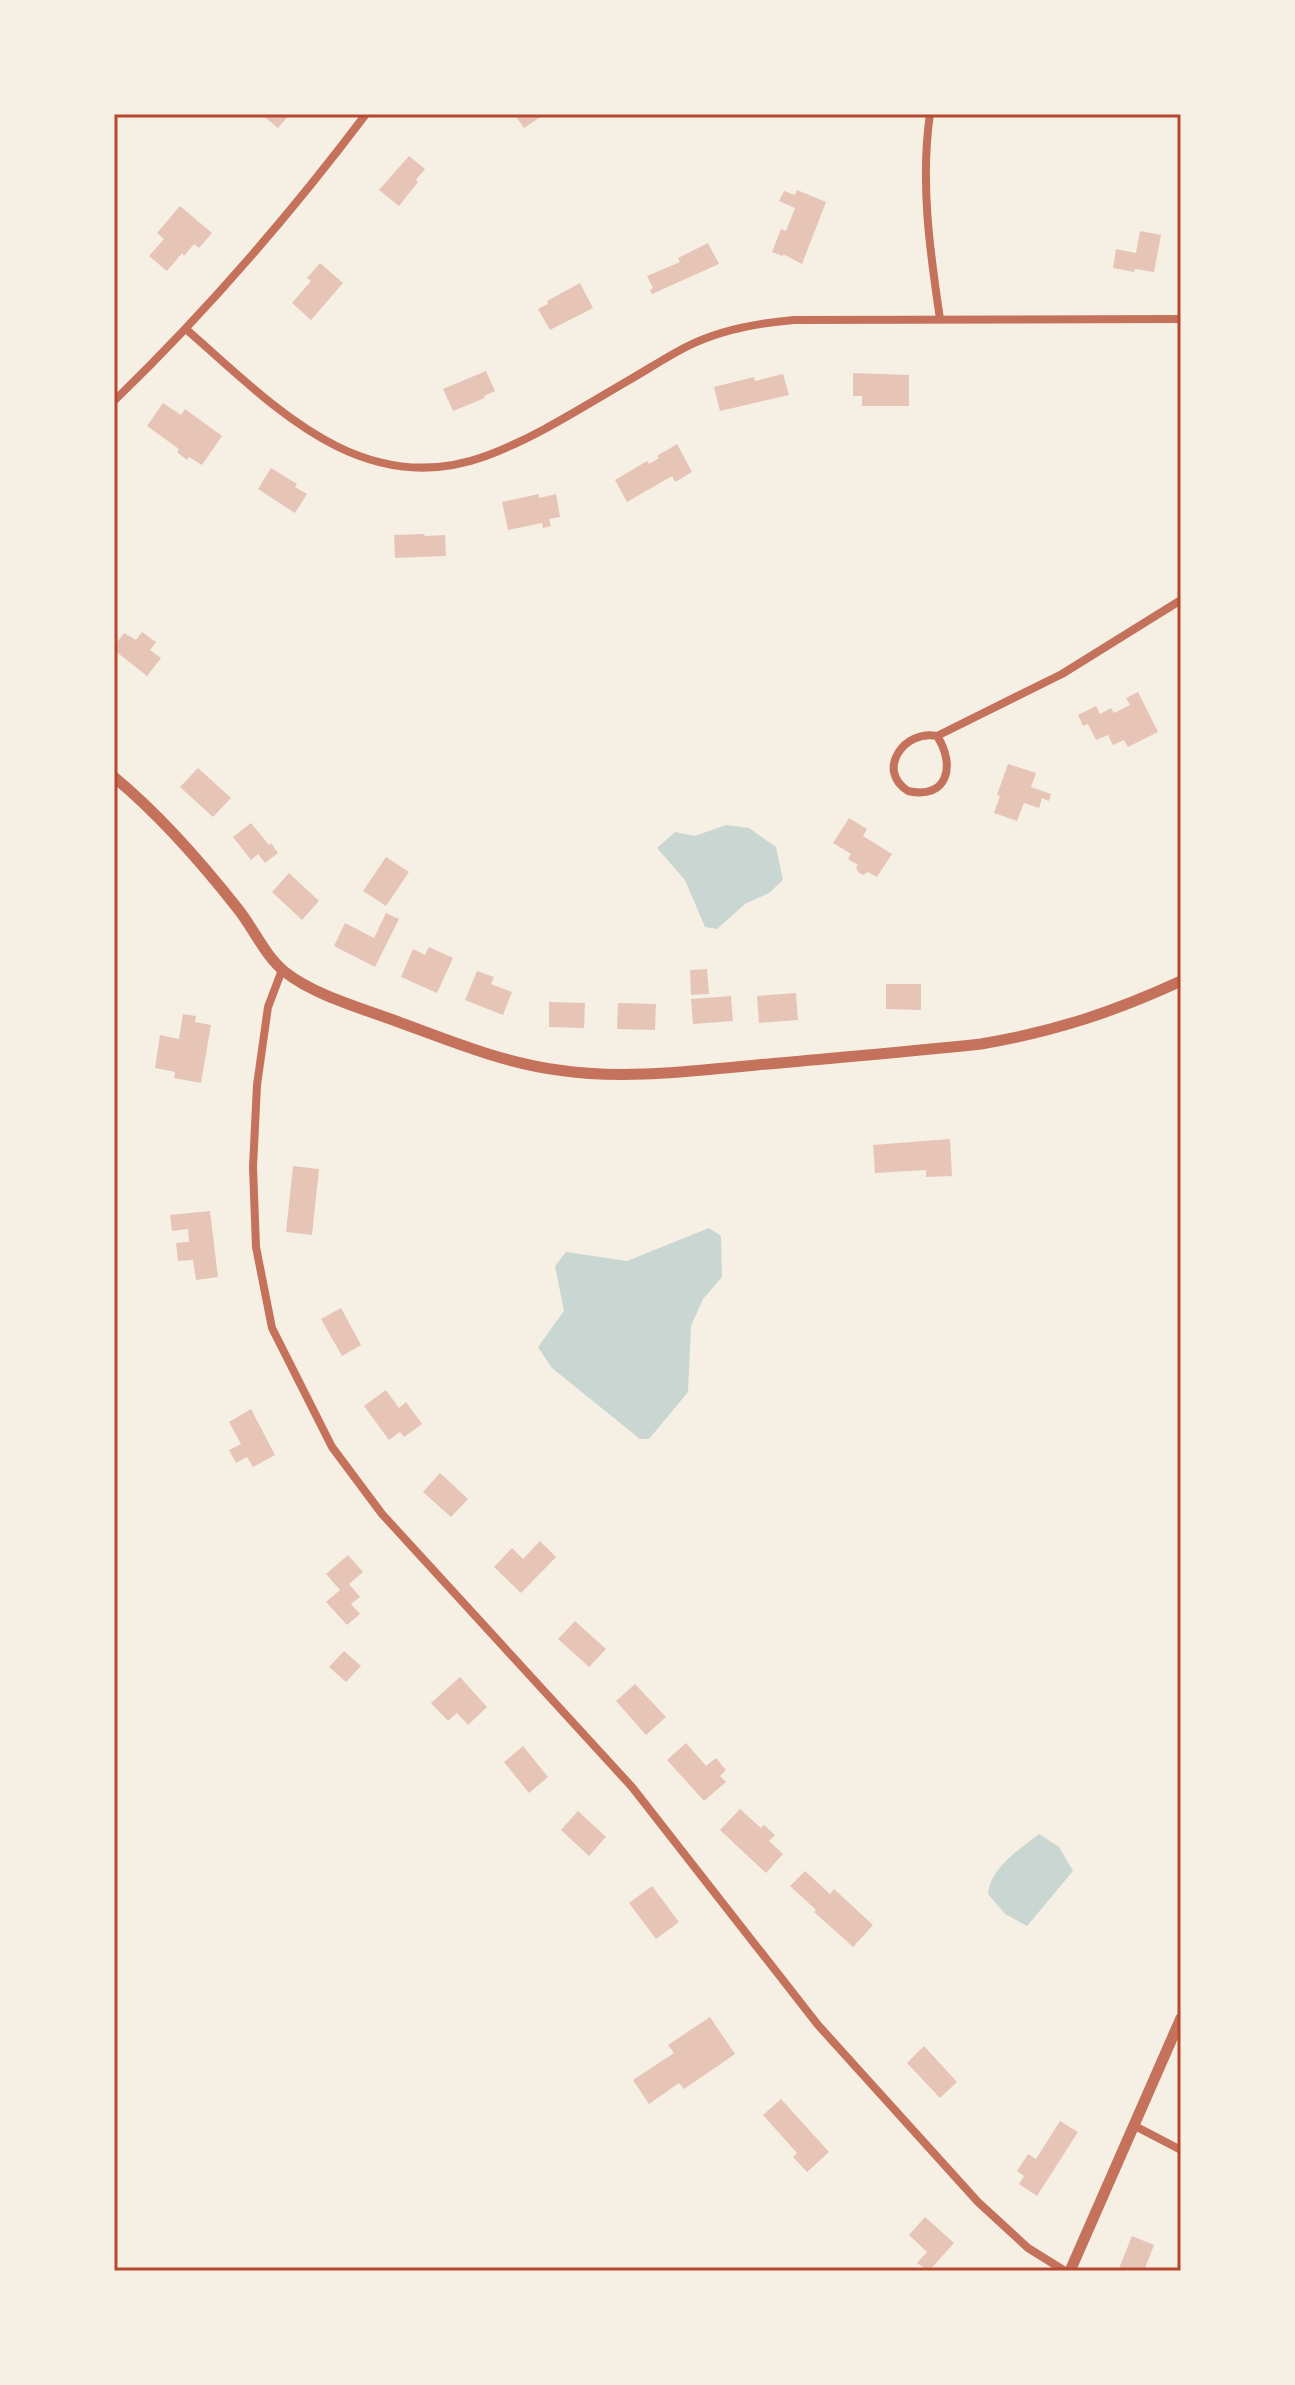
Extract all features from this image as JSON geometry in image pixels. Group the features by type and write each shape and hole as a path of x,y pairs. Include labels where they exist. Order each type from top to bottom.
{"street":[{"path":"114,401 187,330 279,225 366,114"},
{"path":"930,114 924,167 940,319"},
{"path":"187,330 283,414 318,438 336,448 378,462 419,468 463,463 504,449 543,430 690,345 729,331 773,322 1181,319"},
{"path":"937,736 947,758 946,777 942,784 923,793 900,787 893,768 895,758 909,741 922,735 937,736 1062,674 1181,600"},
{"path":"114,777 219,885 282,970 296,980 352,1004 518,1062 555,1070 625,1075 938,1048 1023,1037 1106,1013 1181,981"},
{"path":"282,970 268,1007 257,1085 253,1167 256,1247 272,1328 332,1447 382,1514 632,1787 818,2025 978,2202 1028,2248 1067,2271 1181,2018"},
{"path":"1133,2125 1181,2150"}],"shaded area":[{"path":"726,825 749,828 776,847 783,880 769,893 745,904 717,929 705,927 685,880 657,848 675,832 695,836"},
{"path":"709,1228 721,1236 722,1277 703,1299 691,1326 688,1392 649,1439 640,1439 552,1368 538,1347 564,1311 555,1266 566,1252 627,1261"},
{"path":"1039,1834 1059,1847 1073,1871 1027,1926 1005,1914 988,1894 1000,1867"}],"building":[{"path":"261,114 290,114 278,128"},
{"path":"514,114 545,114 524,128"},
{"path":"409,156 425,169 399,206 379,190"},
{"path":"797,190 826,202 802,264 772,252 781,229 786,231 795,208 779,201 784,191 795,195"},
{"path":"180,206 212,233 199,248 194,244 184,256 182,253 167,271 149,256 164,239 157,233"},
{"path":"1140,231 1161,235 1154,272 1113,268 1116,249 1136,253"},
{"path":"708,243 719,264 652,294 650,290 653,288 647,276 680,262 678,258"},
{"path":"320,263 343,283 311,320 292,303 311,281 307,278"},
{"path":"580,283 593,308 550,330 538,309"},
{"path":"486,371 495,391 453,411 443,389"},
{"path":"853,373 909,375 909,406 862,406 862,396 853,396"},
{"path":"783,374 789,395 720,411 714,387 754,377 755,381"},
{"path":"163,403 181,415 185,409 222,436 202,465 189,457 187,460 177,452 179,449 147,426"},
{"path":"677,444 692,472 675,482 672,476 627,502 615,480 647,461 649,464"},
{"path":"271,468 307,494 295,513 258,489"},
{"path":"539,494 539,498 556,494 560,517 549,519 551,526 543,528 542,523 508,530 502,502"},
{"path":"394,535 445,535 446,556 395,558"},
{"path":"142,632 156,642 150,650 161,658 147,676 114,650 124,633 136,640"},
{"path":"1138,692 1158,732 1128,747 1124,740 1113,745 1108,735 1096,740 1088,724 1083,726 1078,715 1096,706 1100,714 1111,708 1114,713 1130,705 1126,698"},
{"path":"1008,764 1036,773 1031,787 1051,794 1049,801 1042,798 1039,808 1024,803 1017,821 994,813"},
{"path":"198,768 231,798 213,817 180,787"},
{"path":"849,818 867,829 863,836 892,854 877,877 868,872 863,875 858,872 858,865 848,859 851,854 833,843"},
{"path":"251,823 278,853 265,863 258,854 251,860 233,837"},
{"path":"386,857 409,872 386,906 363,891"},
{"path":"289,873 319,901 302,920 272,892"},
{"path":"386,913 399,919 375,967 334,946 345,923 374,938"},
{"path":"429,947 453,958 437,993 401,977 413,949 425,955"},
{"path":"707,969 709,994 691,995 690,970"},
{"path":"477,971 494,977 491,984 512,992 503,1015 465,1000"},
{"path":"886,984 921,984 921,1010 886,1009"},
{"path":"796,993 798,1020 759,1023 757,996"},
{"path":"731,996 733,1021 693,1024 691,999"},
{"path":"549,1002 585,1003 584,1028 549,1027"},
{"path":"618,1003 656,1004 655,1030 617,1029"},
{"path":"183,1014 196,1016 195,1022 211,1025 201,1083 174,1078 175,1072 155,1068 160,1035 179,1039"},
{"path":"950,1139 952,1176 926,1177 926,1170 875,1173 873,1145"},
{"path":"293,1166 319,1169 312,1235 286,1232"},
{"path":"210,1211 218,1277 196,1280 193,1260 178,1261 176,1243 189,1242 188,1229 172,1231 170,1215"},
{"path":"341,1308 361,1345 342,1356 321,1319"},
{"path":"386,1390 399,1408 406,1402 422,1424 404,1437 400,1432 389,1440 364,1406"},
{"path":"251,1409 275,1455 253,1467 247,1457 236,1463 229,1450 241,1444 229,1422"},
{"path":"440,1473 468,1499 451,1517 423,1492"},
{"path":"540,1541 556,1557 521,1593 494,1567 512,1548 523,1559"},
{"path":"348,1555 363,1572 349,1584 360,1597 351,1604 360,1614 347,1625 326,1602 340,1590 326,1574"},
{"path":"575,1621 606,1649 589,1667 558,1639"},
{"path":"344,1651 361,1666 346,1682 329,1667"},
{"path":"460,1677 487,1707 468,1725 457,1713 448,1721 431,1703"},
{"path":"635,1684 666,1717 646,1735 616,1701"},
{"path":"686,1743 706,1766 716,1758 726,1770 720,1776 726,1782 704,1801 667,1760"},
{"path":"523,1746 548,1777 529,1793 504,1762"},
{"path":"740,1809 761,1828 764,1825 775,1835 769,1841 783,1854 766,1873 720,1830"},
{"path":"578,1811 606,1837 589,1856 561,1830"},
{"path":"805,1871 830,1894 834,1889 873,1925 853,1947 790,1886"},
{"path":"652,1886 679,1922 656,1939 629,1903"},
{"path":"710,2017 735,2054 684,2089 679,2083 649,2104 633,2080 674,2053 668,2045"},
{"path":"924,2046 957,2082 940,2098 907,2063"},
{"path":"781,2099 829,2152 807,2172 793,2157 797,2153 763,2115"},
{"path":"1060,2121 1078,2132 1037,2196 1019,2184 1024,2176 1017,2171 1028,2154 1036,2159"},
{"path":"925,2217 954,2243 929,2271 917,2263 927,2252 909,2235"},
{"path":"1132,2236 1154,2245 1144,2271 1118,2271"}]}
